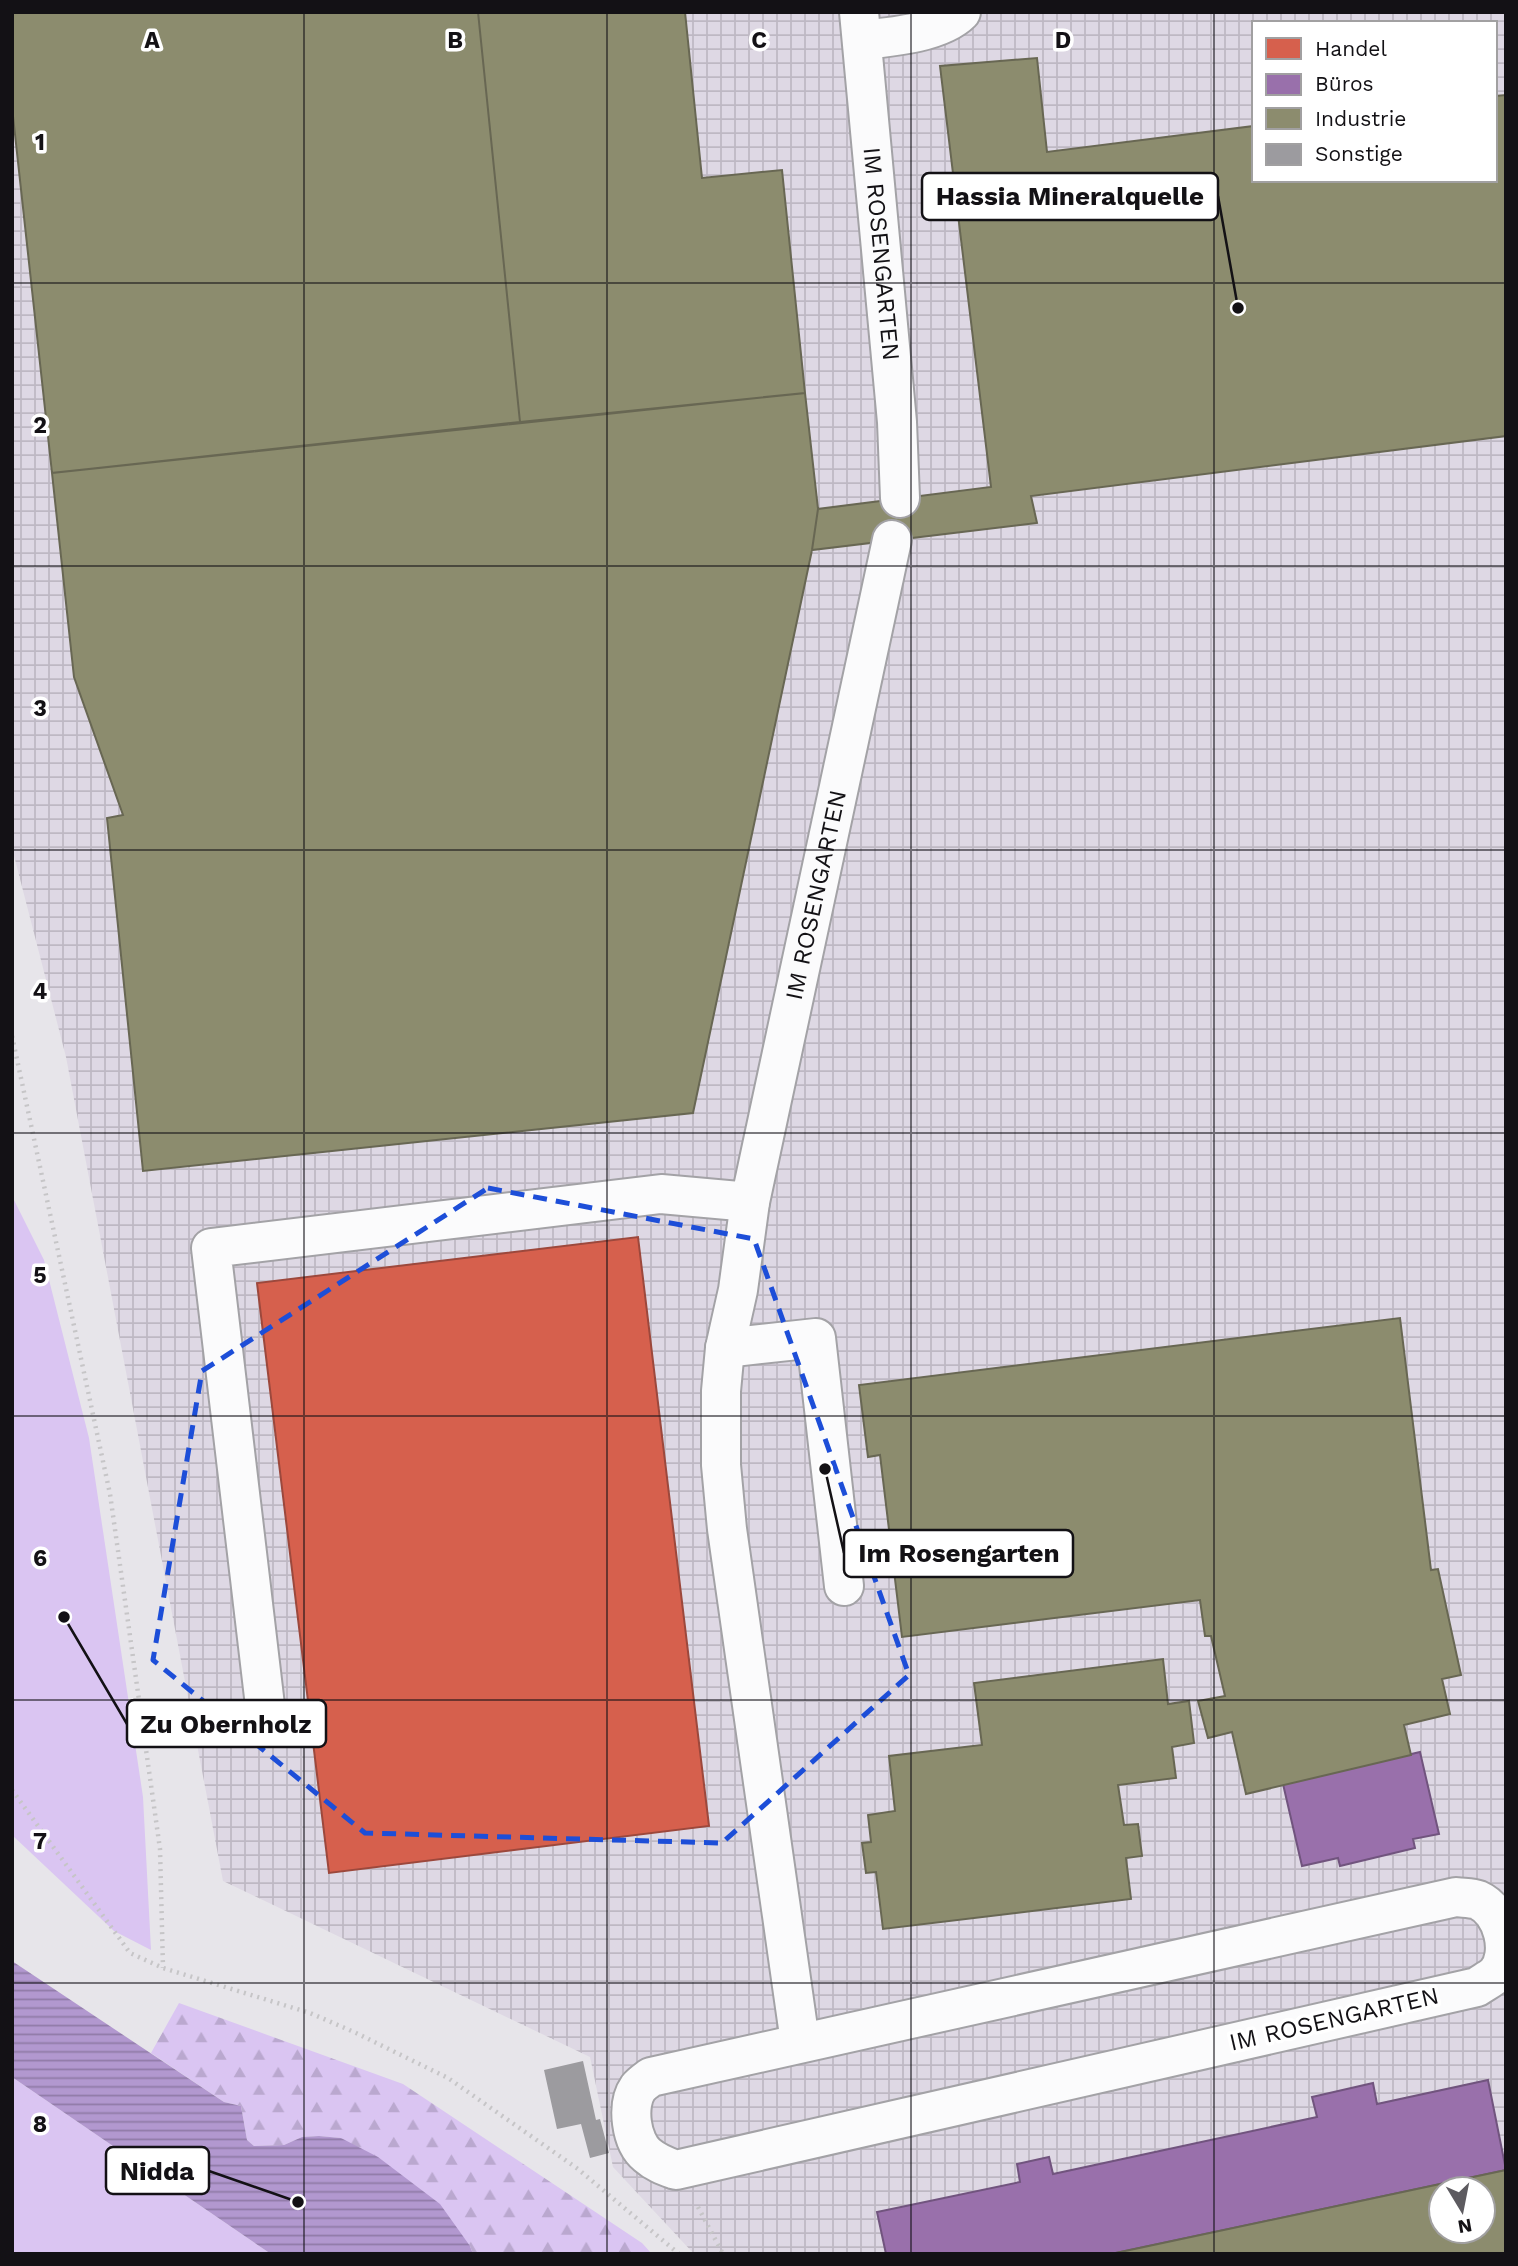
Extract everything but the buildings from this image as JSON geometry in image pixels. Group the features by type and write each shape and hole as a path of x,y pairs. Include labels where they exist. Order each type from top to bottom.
{"street":[{"path":"861,26 907,35 954,19 961,12"},
{"name":"IM ROSENGARTEN","path":"861,26 897,422 900,498"},
{"name":"IM ROSENGARTEN","path":"800,2042 727,1529 720,1429 726,1348 738,1290 750,1202 892,540"},
{"path":"266,1714 211,1248 661,1194 750,1202"},
{"path":"726,1348 816,1338 844,1586"},
{"name":"IM ROSENGARTEN","path":"1456,1897 1479,1900 1494,1914 1505,1938 1504,1955 1497,1974 1477,1987 676,2170 660,2165 644,2153 635,2134 631,2109 638,2088 651,2077 800,2042 1456,1897"}],"path":[{"path":"12,1036 110,1494 160,1849 163,1968"},
{"path":"12,1790 130,1953 163,1968 310,2013 448,2078 578,2169 679,2254"},
{"path":"676,2170 723,2254"}],"highlighted area":[{"path":"488,1188 754,1239 909,1675 722,1843 365,1833 153,1660 202,1371"}],"shaded area":[{"path":"12,12 1506,12 1506,2254 694,2254 613,2167 590,2057 223,1881 66,1057 12,848"},
{"path":"12,1961 224,2102 241,2106 247,2140 254,2146 284,2145 302,2137 319,2136 341,2138 378,2157 440,2204 473,2254 271,2254 12,2077"}],"green space":[{"path":"12,1196 44,1260 89,1438 143,1797 151,1950 114,1931 12,1835"},
{"path":"179,2003 403,2084 642,2243 652,2254 473,2254 470,2246 341,2138 302,2137 284,2145 254,2146 247,2140 241,2106 224,2102 151,2053"},
{"path":"12,2077 271,2254 12,2254"}],"place":[{"name":"Hassia Mineralquelle","path":"1238,308"},
{"name":"Im Rosengarten","path":"825,1469"},
{"name":"Zu Obernholz","path":"64,1617"},
{"name":"Nidda","path":"298,2202"}]}
